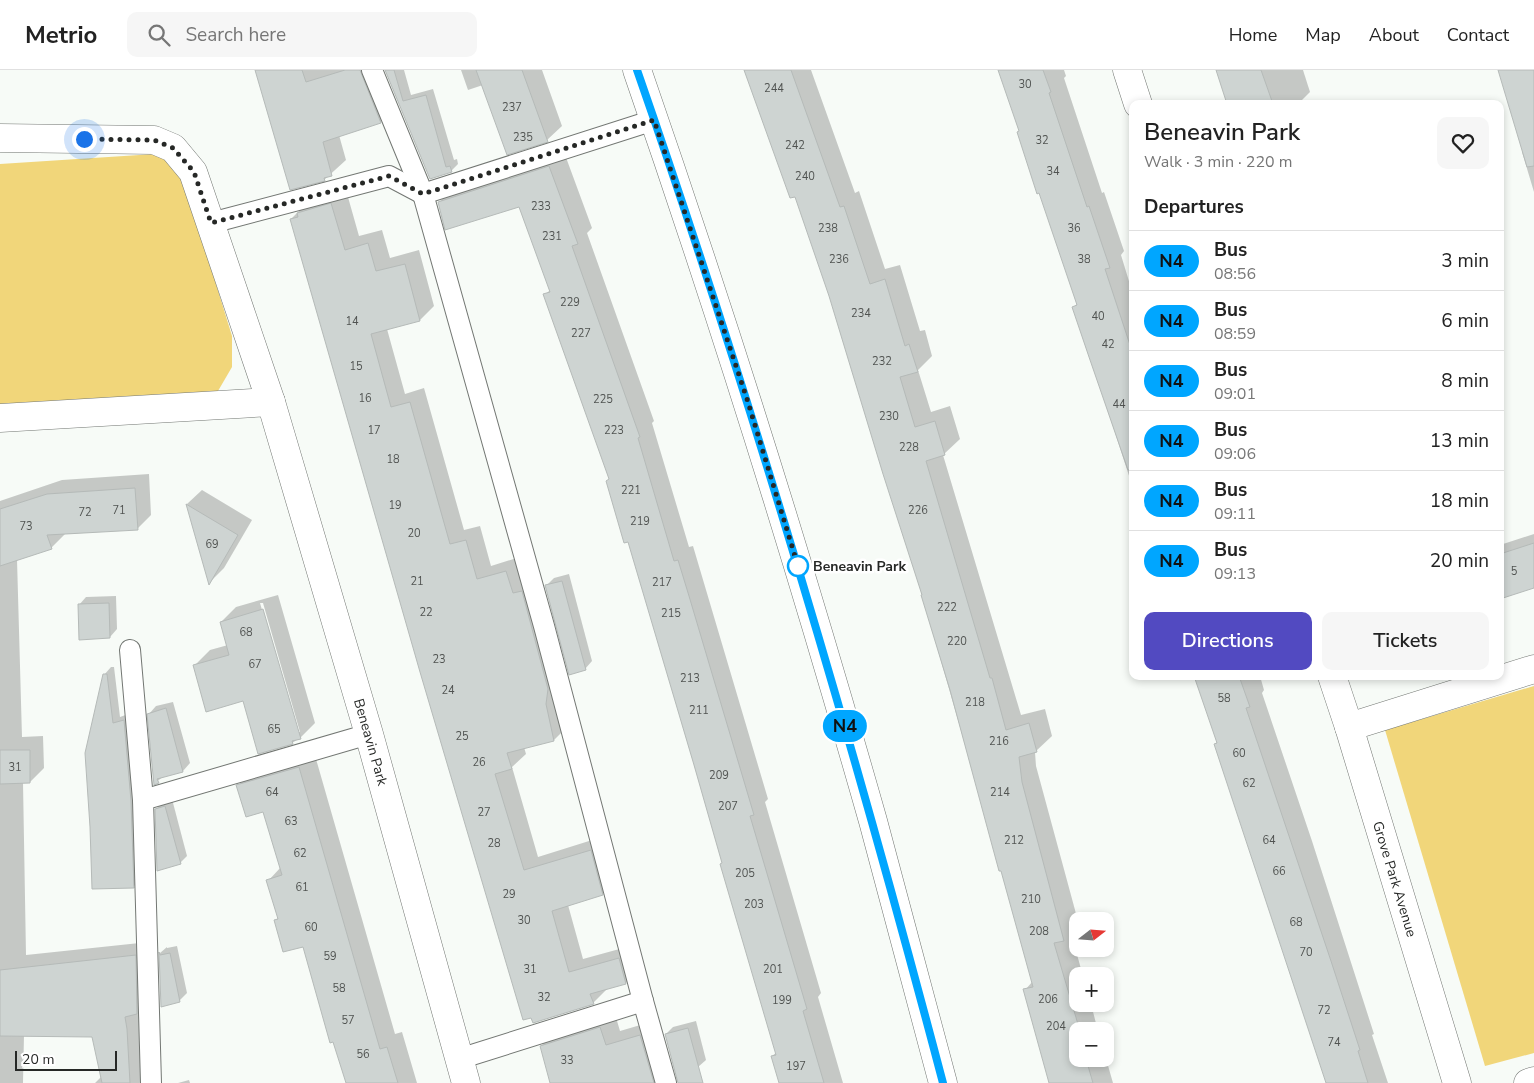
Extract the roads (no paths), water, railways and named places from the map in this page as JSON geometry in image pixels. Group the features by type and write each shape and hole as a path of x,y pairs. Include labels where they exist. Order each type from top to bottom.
{"street":[{"path":"637,70 747,399 819,636 876,833 943,1083"},
{"path":"1127,70 1137,100"},
{"name":"Beneavin Park","path":"0,138 154,140 173,148 194,172 271,402 369,734 463,1071"},
{"path":"0,418 271,402"},
{"path":"1504,678 1534,668"},
{"name":"Grove Park Avenue","path":"1333,680 1457,1083"},
{"path":"1349,727 1496,680"},
{"path":"1528,1083 1534,1081"}],"lane":[{"path":"372,70 423,194 546,636 666,1083"},
{"path":"211,223 389,176 423,194 654,120"},
{"path":"130,650 143,800 151,1083"},
{"path":"143,800 369,734"},
{"path":"463,1071 643,1001"}],"place":[{"name":"Beneavin Park","path":"798,566"}]}
